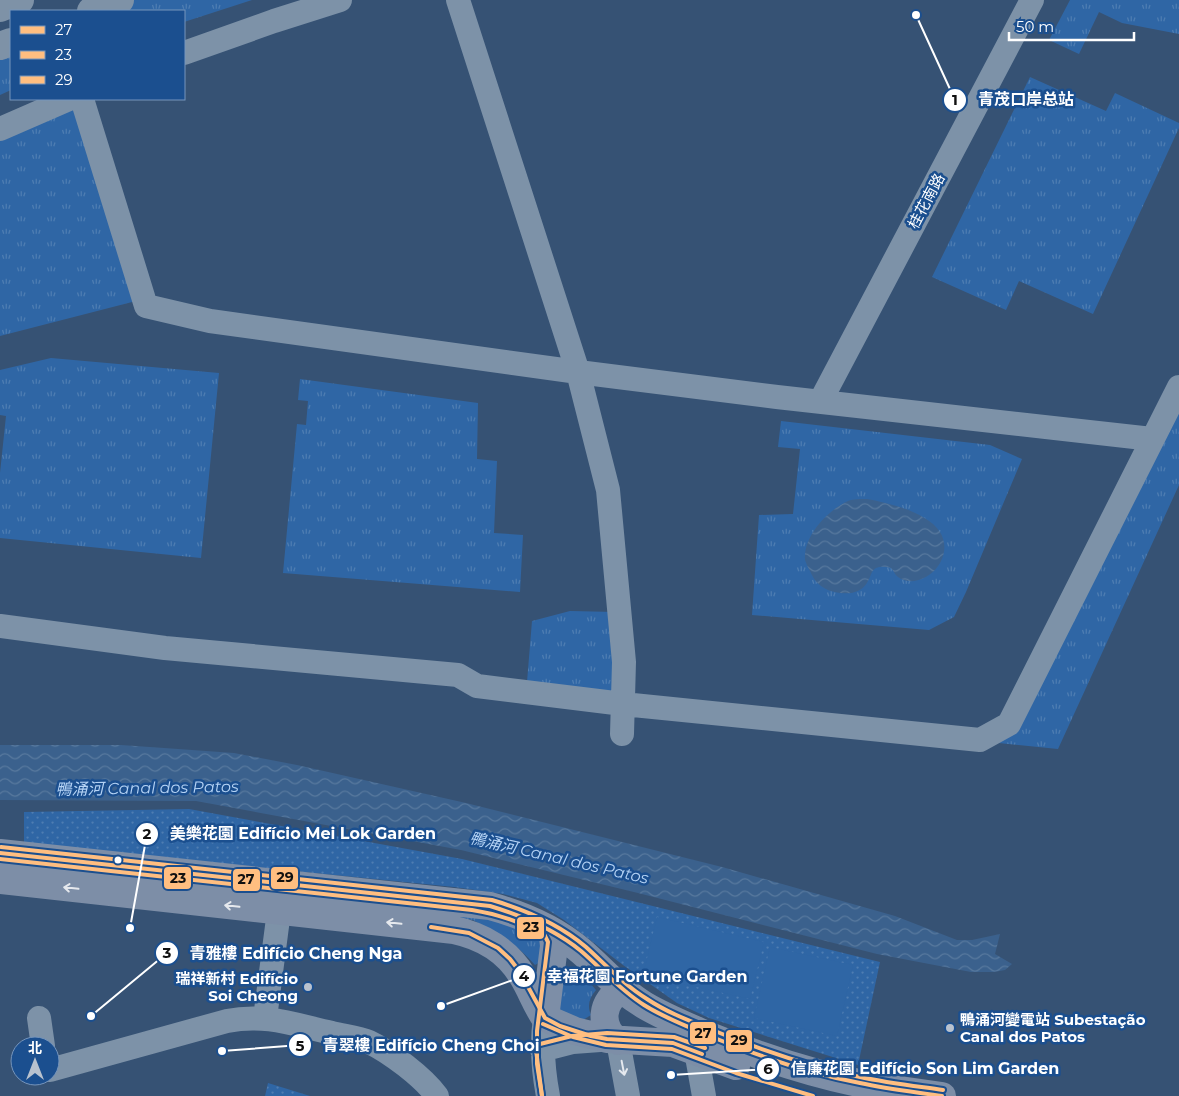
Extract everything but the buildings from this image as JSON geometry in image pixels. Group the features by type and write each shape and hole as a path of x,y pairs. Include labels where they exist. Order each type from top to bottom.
{"highway":[{"path":"0,8 20,0"},
{"path":"94,10 120,0"}],"main road":[{"path":"0,853 490,906 523,916 551,940 582,952 622,990 645,1006 679,1024 743,1050 810,1071 878,1086 942,1096"},
{"path":"0,880 469,933 498,948 510,959 520,972 545,1018 575,1032 612,1040 673,1043 806,1088 841,1096"},
{"path":"520,972 529,973 541,968 548,962 551,940"},
{"path":"545,1018 551,940"},
{"path":"612,1040 604,1022 604,1014 606,1005 611,997 622,990"}],"street":[{"path":"185,54 274,21 340,0"},
{"path":"458,0 578,372 608,490 624,662 622,734"},
{"name":"桂花南路","path":"820,402 1032,0"},
{"path":"0,130 67,100"},
{"path":"82,100 146,306 210,321 578,372 820,402 1152,439"},
{"path":"0,626 165,648 458,675 477,686 623,704 980,740 1009,724 1179,387"},
{"path":"266,1018 279,911"},
{"path":"39,1018 42,1036"},
{"path":"60,1067 227,1021 245,1018 266,1018 368,1042 410,1070 430,1086 438,1096"},
{"path":"545,1018 542,1050 548,1096"},
{"path":"542,1050 572,1042 612,1040 628,1096"},
{"path":"696,1051 704,1096"}],"green space":[{"path":"134,0 252,0 185,22 185,10 106,10"},
{"path":"1070,0 1179,0 1179,34 1122,23 1099,12 1079,54 1049,40"},
{"path":"10,46 10,90 0,95 0,50"},
{"path":"1030,77 1106,111 1115,93 1179,123 1179,128 1093,314 1019,281 1006,310 932,277"},
{"path":"77,100 136,301 0,336 0,136"},
{"path":"51,358 219,373 201,558 0,538 0,473 6,416 0,415 0,370"},
{"path":"300,379 478,403 477,459 497,461 494,533 523,535 520,592 283,573 297,424 306,425 308,401 298,400"},
{"path":"1179,384 1179,485 1058,749 989,742"},
{"path":"781,421 990,445 1022,459 954,617 929,630 752,615 759,515 793,514 800,449 778,447"},
{"path":"570,611 615,612 618,694 527,682 532,621"},
{"path":"189,809 462,859 880,962 858,1065 709,1018 677,1003 564,920 537,903 503,894 454,887 24,844 24,812"},
{"path":"0,861 506,920 545,943 542,961 535,965 514,945 473,920 71,879"},
{"path":"657,917 764,942 750,999 643,975"},
{"path":"770,947 853,965 837,1036 754,1018"},
{"path":"576,978 589,982 596,990 589,1002 591,1015 583,1020 557,1010 563,983"},
{"path":"268,1083 310,1096 265,1096"}],"water":[{"path":"855,499 867,499 907,509 934,525 940,532 944,543 944,553 940,563 934,571 917,581 907,581 898,577 891,568 880,567 874,569 865,586 857,591 842,593 827,590 816,581 806,564 805,551 808,542 818,525 840,505"},
{"name":"鴨涌河 Canal dos Patos","path":"0,745 121,745 234,753 297,765 466,803 722,867 895,916 957,940 972,940 1000,934 995,954 1012,964 1005,970 971,972 877,954 461,850 196,801 0,800"}],"transit line":[{"name":"29","path":"1,847 492,900 530,913 565,931 639,993 661,1007 690,1021 762,1049 820,1068 870,1079 943,1090"},
{"name":"27","path":"0,853 490,906 526,919 560,936 581,951 635,999 674,1021 743,1049 801,1069 880,1087 942,1096"},
{"name":"23","path":"0,859 472,910 500,916 527,926 544,934 548,942 537,1031 537,1064 542,1096"},
{"name":"27","path":"431,927 469,933 498,948 520,972 545,1018 560,1026 607,1039 673,1043 702,1054"},
{"name":"23","path":"543,1024 573,1037 606,1045 672,1049 736,1073 813,1096"},
{"name":"29","path":"542,1096 536,1050 540,1044 572,1036 607,1033 674,1037 705,1048"}],"place":[{"name":"青茂口岸总站","path":"916,15"},
{"name":"美樂花園 Edifício Mei Lok Garden","path":"130,928"},
{"name":"瑞祥新村 Edifício Soi Cheong","path":"308,987"},
{"name":"幸福花園 Fortune Garden","path":"441,1006"},
{"name":"青雅樓 Edifício Cheng Nga","path":"91,1016"},
{"name":"鴨涌河變電站 Subestação Canal dos Patos","path":"950,1028"},
{"name":"青翠樓 Edifício Cheng Choi","path":"222,1051"},
{"name":"信廉花園 Edifício Son Lim Garden","path":"671,1075"}]}
